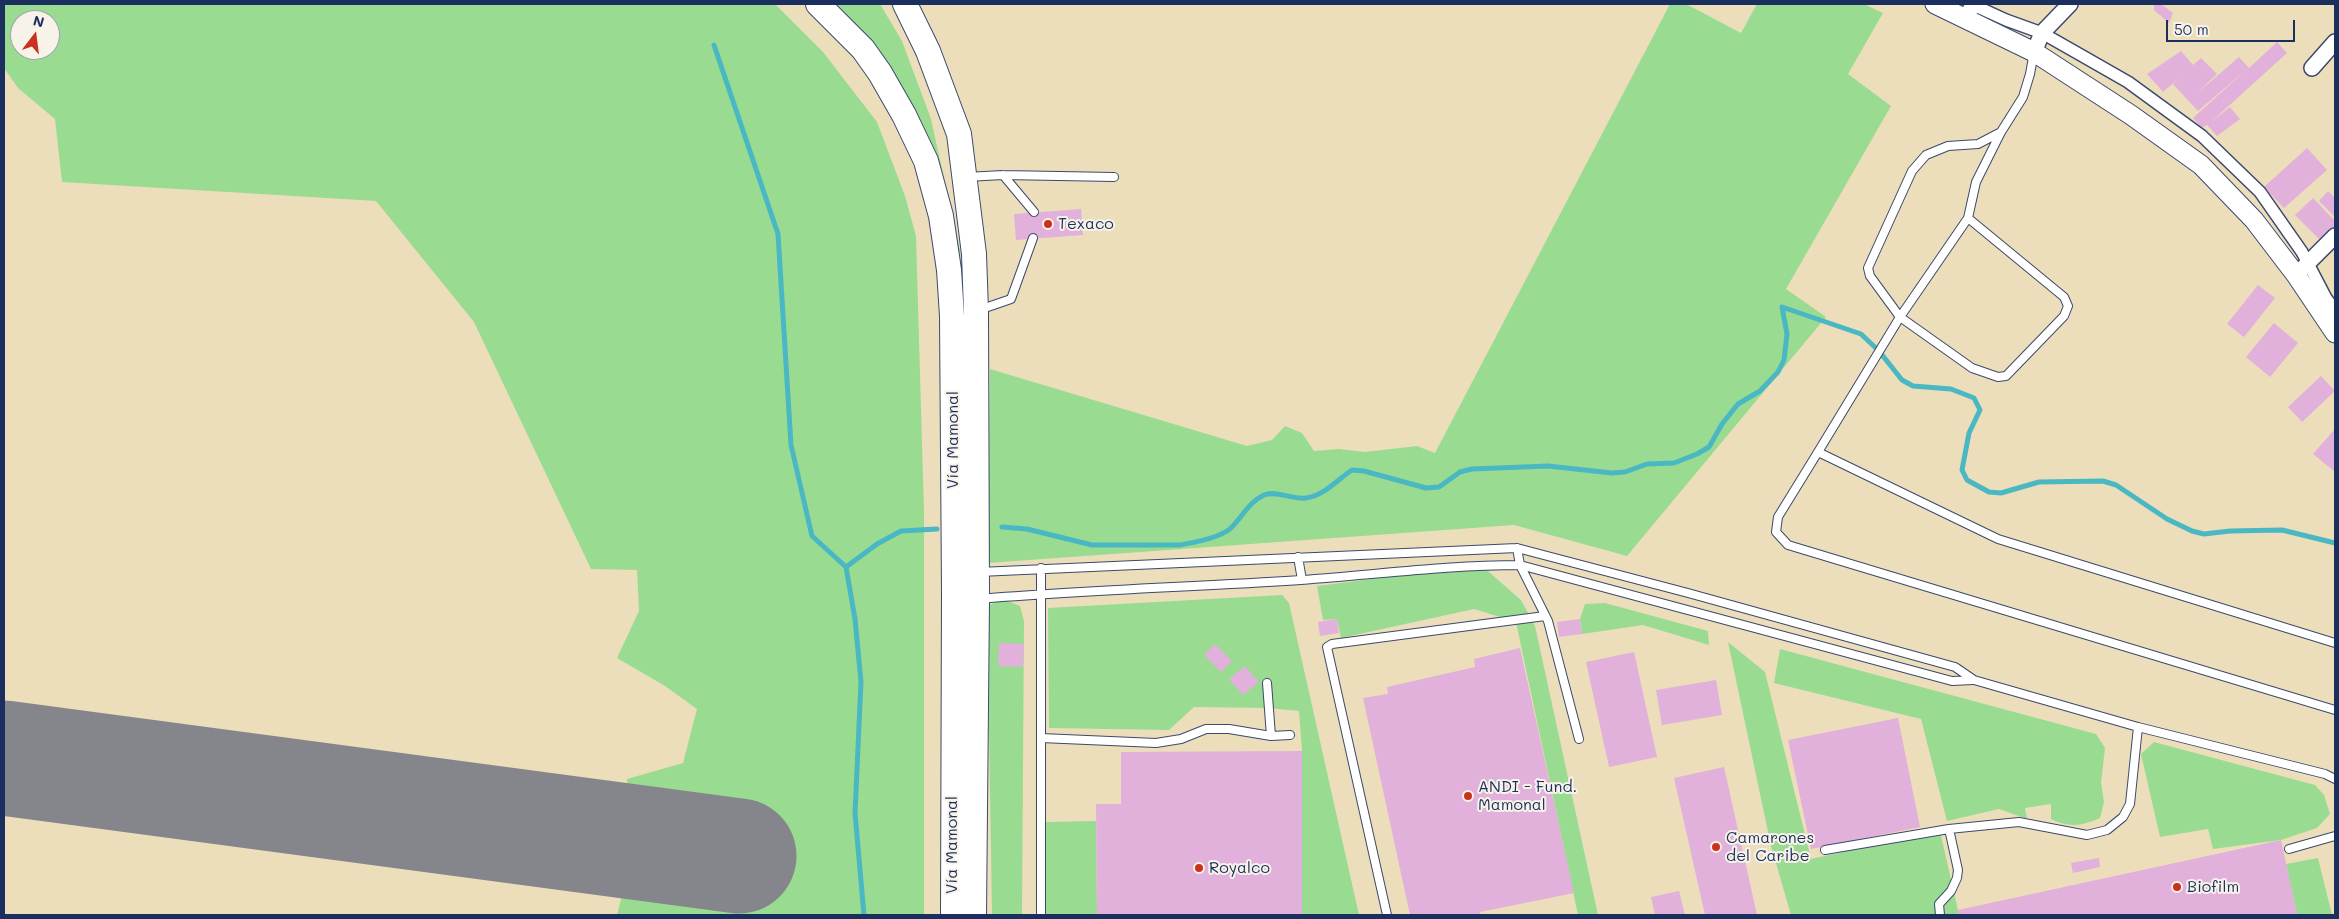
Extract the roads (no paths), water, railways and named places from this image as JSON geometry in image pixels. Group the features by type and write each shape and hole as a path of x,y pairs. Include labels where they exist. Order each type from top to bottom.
{"main road":[{"name":"Vía Mamonal","path":"818,4 863,49 880,73 904,115 926,161 941,216 949,270 952,316 954,575 953,915"},
{"name":"Vía Mamonal","path":"904,4 945,91 959,134 966,177 974,254 977,572 974,915"}],"street":[{"path":"1935,4 1971,8 2042,33 2128,82 2202,136 2260,192 2335,333"},
{"path":"2034,52 2042,33 2070,4"},
{"path":"1971,8 2034,52 2131,115 2201,165 2302,269 2335,310"},
{"path":"2312,68 2335,42"},
{"path":"2302,269 2335,236"}],"lane":[{"path":"2034,52 2023,97 2001,132 1976,182 1968,218 1900,317 1778,517 1776,532 1788,546 2335,710"},
{"path":"1968,218 2064,297 2068,306 2064,316 2006,376 1998,377 1972,368 1900,317 1870,276 1868,268 1912,171 1926,154 1948,146 1978,144 2001,132"},
{"path":"1003,175 1034,212"},
{"path":"966,177 1003,175 1114,177"},
{"path":"976,311 1011,299 1034,238"},
{"path":"1818,452 1998,539 2335,643"},
{"path":"977,572 1517,548 1955,667 1974,680 2138,727 2325,774 2335,779"},
{"path":"1517,548 1520,565 1545,616 1579,739"},
{"path":"1298,557 1302,580"},
{"path":"977,599 1302,580 1481,565 1520,565 1952,681 1974,680"},
{"path":"1040,915 1041,568"},
{"path":"1684,608 1688,593"},
{"path":"1387,915 1327,647 1332,644 1545,616"},
{"path":"1267,683 1271,736"},
{"path":"1825,850 1948,829 2019,822 2087,835 2107,830 2123,818 2130,804 2138,727"},
{"path":"1041,738 1156,742 1181,739 1206,730 1230,729 1271,736 1290,735"},
{"path":"1940,915 1939,904 1955,885 1958,870 1948,829"},
{"path":"2289,849 2335,836"}],"waterway":[{"path":"714,45 778,234 791,445 812,536 846,567 855,619 861,682 855,813 864,915"},
{"path":"1002,527 1027,529 1092,545 1180,545 1207,539 1226,531 1231,528 1250,505 1264,495 1313,497 1325,491 1352,470 1364,471 1426,488 1439,487 1460,472 1472,469 1548,466 1612,473 1625,472 1647,464 1674,463 1709,447 1722,424 1738,404 1760,391 1778,372 1784,360 1787,334 1782,307 1861,334 1879,351 1902,380 1913,386 1951,389 1974,398 1980,410 1969,433 1962,470 1967,480 1989,492 2001,493 2039,482 2103,481 2116,485 2167,519 2192,531 2204,534 2230,531 2282,530 2335,543"},
{"path":"846,567 877,544 901,531 937,529"}],"place":[{"name":"Texaco","path":"1048,224"},
{"name":"ANDI - Fund. Mamonal","path":"1468,796"},
{"name":"Camarones del Caribe","path":"1716,847"},
{"name":"Royalco","path":"1199,868"},
{"name":"Biofilm","path":"2177,887"}]}
